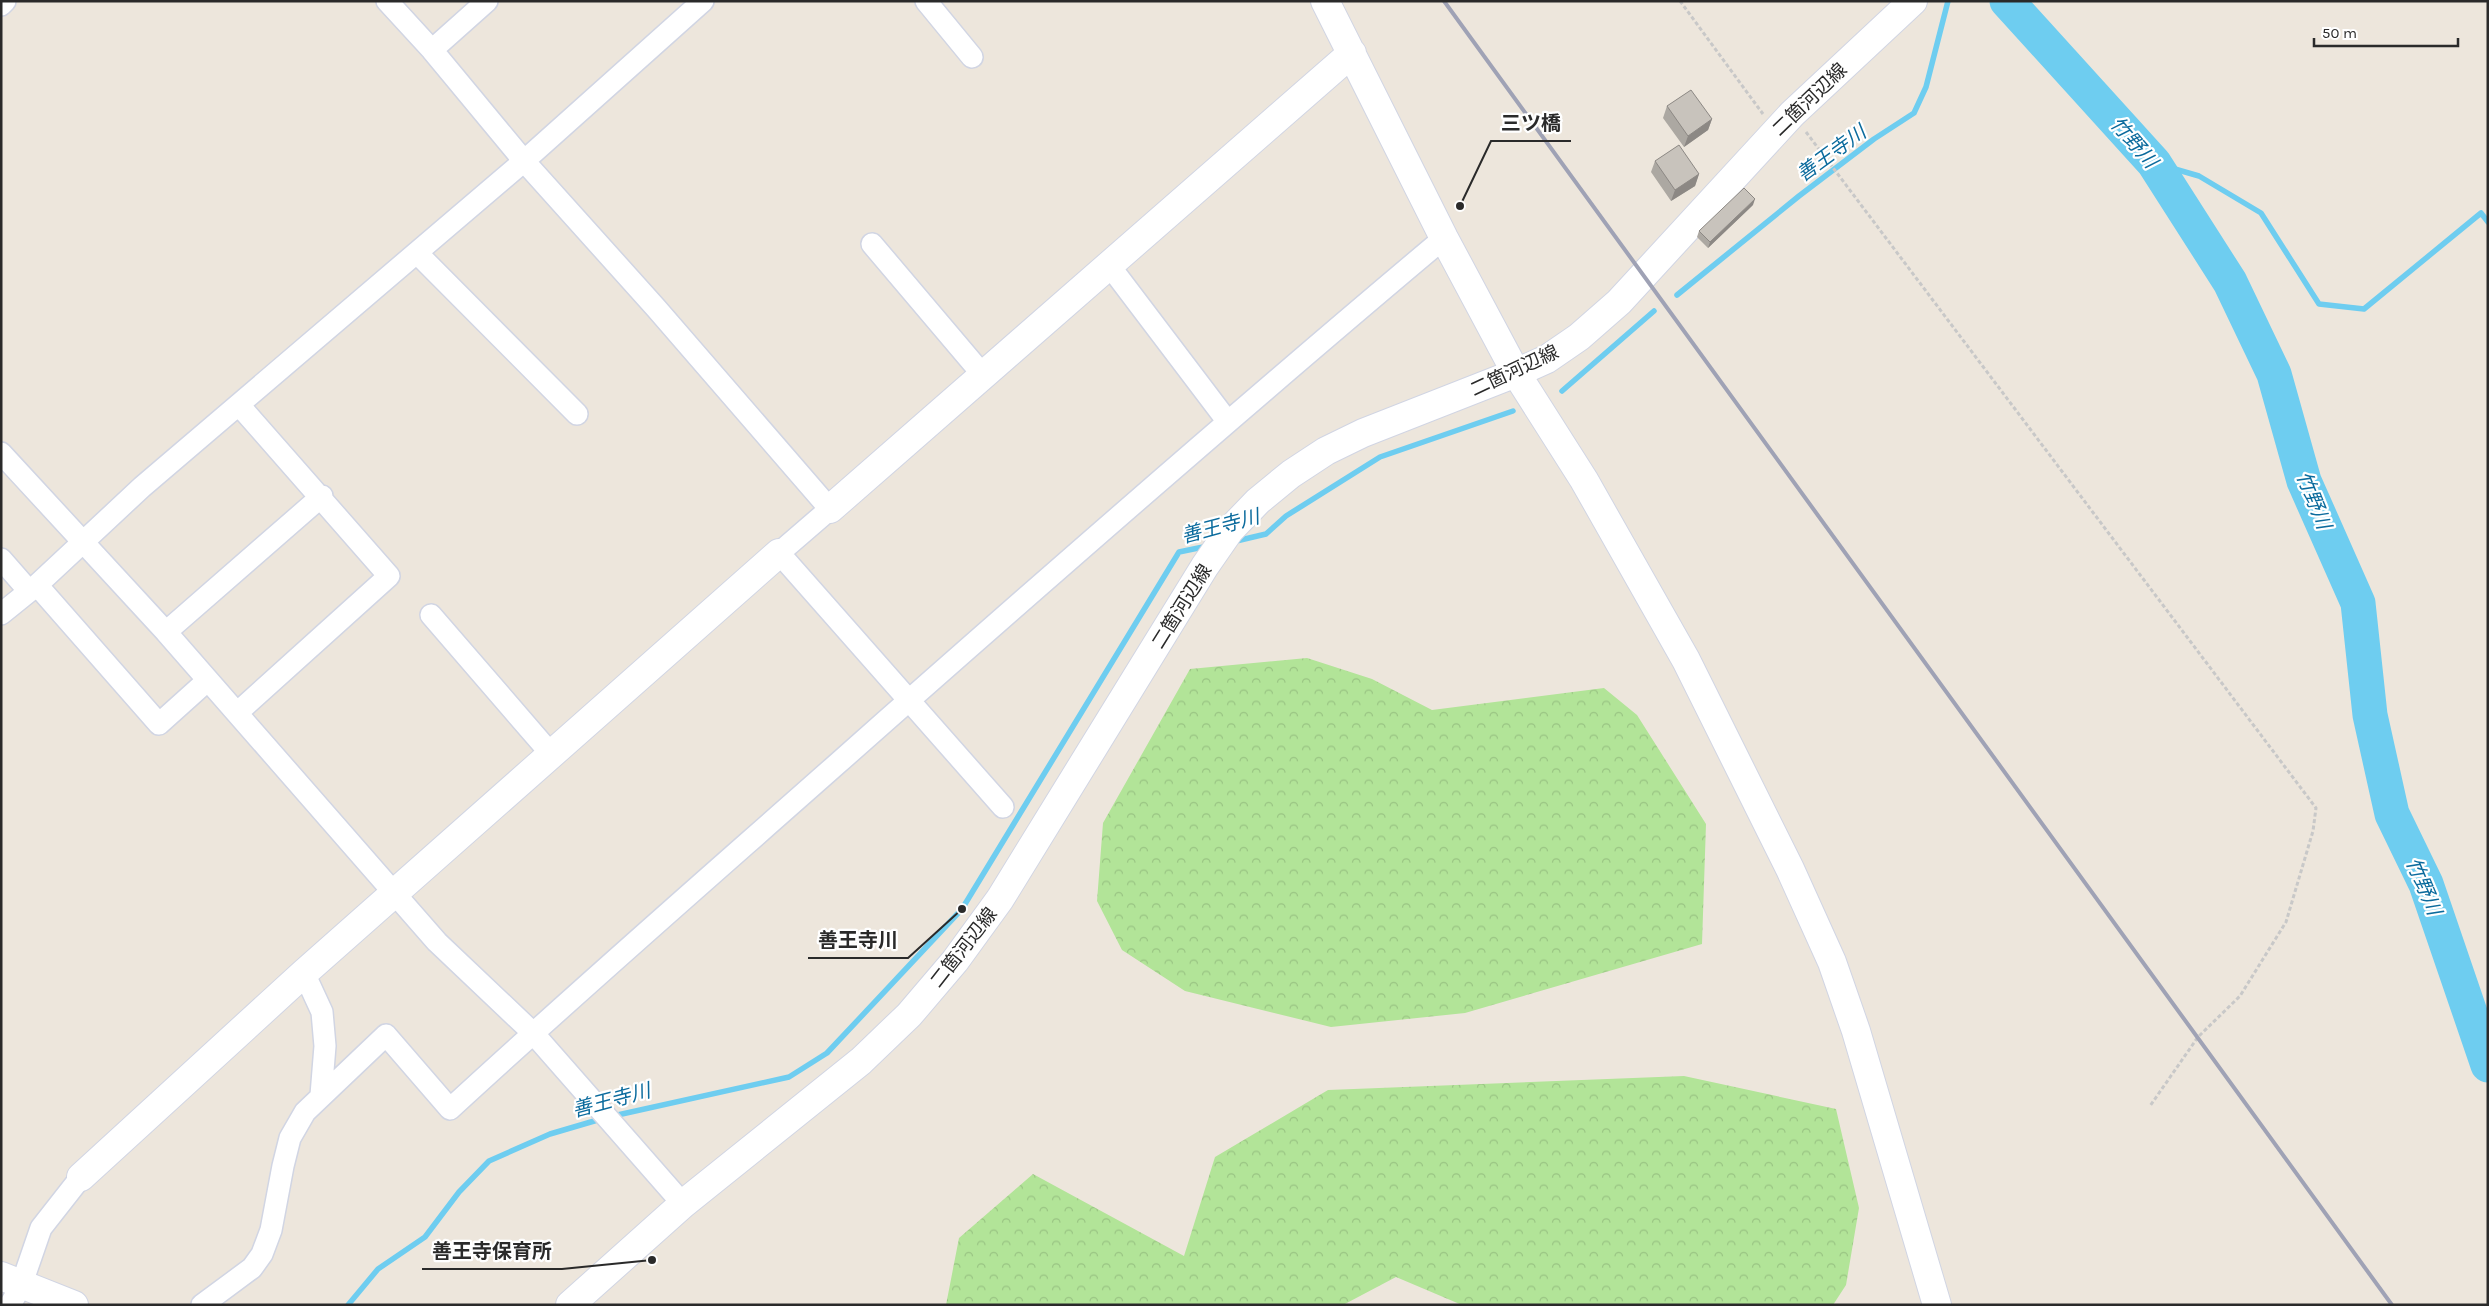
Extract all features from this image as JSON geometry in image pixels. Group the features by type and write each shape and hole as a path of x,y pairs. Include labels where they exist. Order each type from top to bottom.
{"street":[{"path":"1,5 6,1"},
{"path":"387,1 432,50 524,161 656,308 830,509"},
{"path":"432,50 487,1"},
{"path":"1,614 33,588 142,487 524,161 703,1"},
{"path":"926,1 972,57"},
{"path":"1325,1 1444,238 1516,374 1584,480 1686,660 1786,860 1824,945 1856,1031 1937,1305"},
{"name":"二箇河辺線","path":"570,1305 683,1204 861,1061 909,1015 955,961 1000,899 1205,566 1230,530 1258,501 1291,474 1326,451 1363,433 1516,374 1547,359 1579,337 1619,302 1784,122 1913,1"},
{"path":"74,1305 11,1289 41,1228 81,1177 304,973 779,552 1352,53"},
{"path":"202,1305 252,1268 262,1254 271,1230 290,1138 305,1112 386,1035 450,1109 533,1032 908,701 1228,422 1444,238"},
{"path":"872,244 983,375"},
{"path":"417,253 577,414"},
{"path":"1109,265 1228,422"},
{"path":"237,713 389,576 322,496 239,405"},
{"path":"1,453 166,632 437,942 533,1032 683,1204"},
{"path":"166,632 322,496"},
{"path":"779,552 1003,807"},
{"path":"1,560 33,588 159,724 208,680"},
{"path":"431,615 552,755"},
{"path":"304,973 322,1012 325,1046 322,1095"}],"path":[{"path":"1680,1 1784,122 2316,808 2313,831 2286,922 2240,996 2198,1037 2150,1106"}],"green space":[{"path":"1307,658 1372,679 1432,710 1604,688 1637,715 1706,824 1702,944 1465,1013 1331,1027 1185,991 1122,950 1097,901 1103,823 1190,669"},
{"path":"1684,1076 1836,1109 1859,1208 1846,1285 1833,1305 1462,1305 1396,1277 1343,1305 946,1305 959,1238 1033,1174 1184,1256 1215,1157 1328,1090"}],"building":[{"path":"1691,90 1712,119 1688,136 1667,106"},
{"path":"1679,145 1699,174 1675,190 1655,161"},
{"path":"1744,188 1755,199 1710,242 1699,231"}],"waterway":[{"name":"善王寺川","path":"1677,295 1799,196 1874,139 1914,113 1926,87 1948,1"},
{"name":"竹野川","path":"2007,1 2154,163 2230,282 2274,374 2304,481 2358,603 2370,715 2392,814 2426,884 2488,1065"},
{"path":"2154,163 2199,176 2261,213 2319,304 2364,309 2481,213 2488,222"},
{"name":"善王寺川","path":"1562,391 1654,311"},
{"name":"善王寺川","path":"1232,542 1266,534 1286,516 1380,457 1513,411"},
{"name":"善王寺川","path":"613,1116 789,1077 827,1053 962,909 1179,552 1208,546"},
{"name":"善王寺川","path":"348,1305 378,1269 425,1237 459,1192 489,1161 550,1134 601,1119"}],"railway":[{"path":"1444,1 2392,1305"}],"place":[{"name":"三ツ橋","path":"1460,206"},
{"name":"善王寺川","path":"962,909"},
{"name":"善王寺保育所","path":"652,1260"}]}
